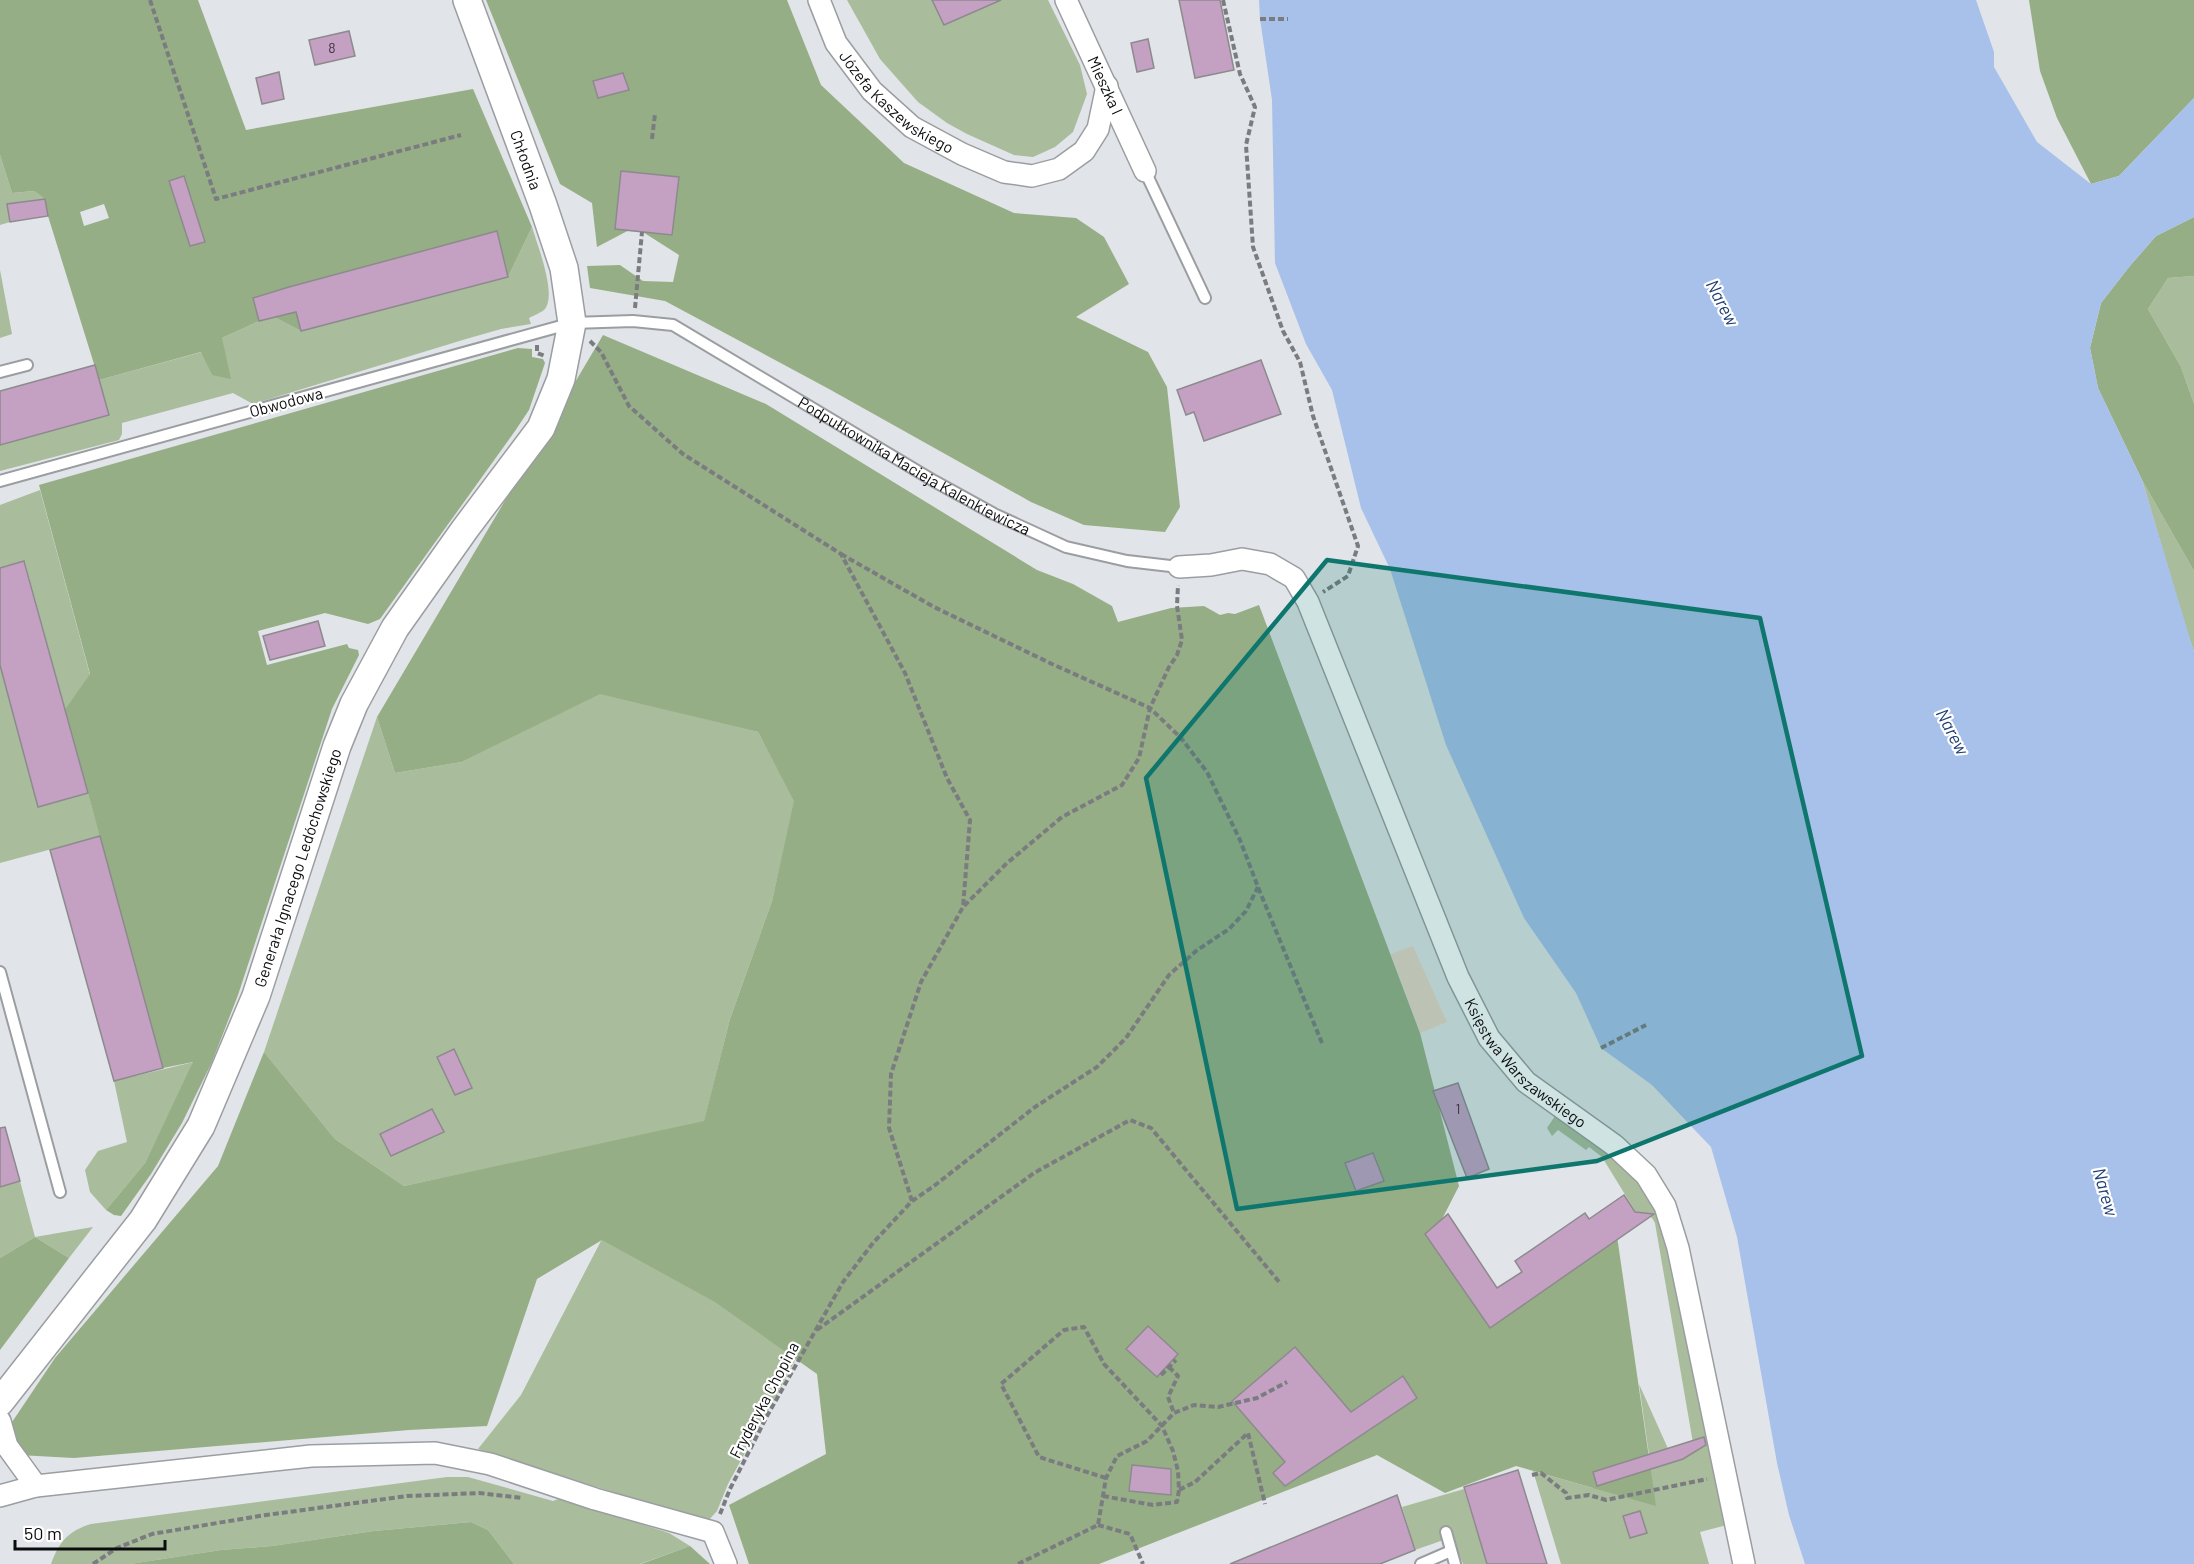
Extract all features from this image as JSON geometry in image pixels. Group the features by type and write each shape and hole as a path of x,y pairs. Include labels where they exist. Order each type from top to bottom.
{"street":[{"name":"Chłodnia","path":"467,0 539,194 564,268 580,331"},
{"name":"Józefa Kaszewskiego","path":"819,0 836,43 872,91 912,127 962,154 1004,172 1032,176 1059,169 1084,151 1098,129 1107,86"},
{"name":"Mieszka I","path":"1066,0 1145,171"},
{"name":"Generała Ignacego Ledóchowskiego","path":"0,1402 143,1220 201,1126 256,996 337,746 354,704 396,628 465,529 541,428 580,331"},
{"name":"Podpułkownika Macieja Kalenkiewicza","path":"1179,567 1211,566 1242,559 1270,564"},
{"name":"Księstwa Warszawskiego","path":"1270,564 1294,578 1308,602 1458,977 1490,1038 1526,1082 1614,1145 1646,1175 1665,1206 1678,1248 1744,1564"},
{"path":"0,1421 7,1446 36,1486"},
{"path":"0,1496 36,1486 311,1456 435,1453 490,1464 595,1499 713,1532 726,1564"}],"lane":[{"path":"1145,171 1205,298"},
{"name":"Podpułkownika Macieja Kalenkiewicza","path":"580,331 633,321 673,325 934,481 994,514 1066,547 1127,561 1179,567"},
{"name":"Obwodowa","path":"0,481 580,331"},
{"path":"0,372 27,365"},
{"path":"0,972 60,1192"},
{"path":"1446,1532 1455,1564"},
{"path":"1421,1564 1451,1551"}],"path":[{"path":"150,0 216,199 461,135"},
{"path":"1223,0 1239,74 1256,107 1246,145 1253,247 1283,331 1300,362 1313,416 1358,546 1347,576 1308,602"},
{"path":"1260,19 1288,19"},
{"path":"652,139 655,114"},
{"path":"633,321 642,232"},
{"path":"580,331 601,352 629,406 683,454 841,554 933,607 1150,708 1181,738 1207,772 1240,840 1322,1043"},
{"path":"841,554 905,673 947,778 970,820 963,907"},
{"path":"912,1201 889,1128 891,1074 921,982 963,907 1006,864 1062,817 1122,785 1139,758 1150,708 1169,667 1178,655 1182,640 1177,606"},
{"name":"Fryderyka Chopina","path":"713,1532 730,1489 814,1332 843,1282 873,1243 912,1201 1035,1107 1097,1067 1126,1038 1169,975 1196,951 1229,928 1246,911 1258,887"},
{"path":"1601,1048 1646,1025"},
{"path":"814,1332 1034,1173 1130,1120 1151,1128 1280,1283"},
{"path":"1103,1496 1153,1505 1177,1502 1178,1471 1173,1451 1162,1426 1104,1364 1084,1327 1064,1330 1001,1383 1039,1457 1106,1478"},
{"path":"1161,1375 1176,1360"},
{"path":"1169,1367 1178,1376 1168,1397 1174,1413"},
{"path":"1098,1525 1106,1478 1117,1456 1147,1441 1174,1413 1194,1405 1218,1407 1257,1398 1287,1382"},
{"path":"1179,1490 1195,1482 1248,1433 1265,1504"},
{"path":"1533,1475 1541,1473 1566,1493 1567,1498 1588,1495 1606,1500 1725,1474"},
{"path":"93,1564 117,1548 152,1534 259,1516 407,1496 479,1493 530,1499"},
{"path":"1018,1564 1098,1525 1130,1534 1143,1564"}],"highlighted area":[{"path":"1327,560 1760,618 1862,1056 1597,1161 1237,1209 1146,778"}],"shaded area":[{"path":"1413,946 1447,1022 1420,1033 1391,954"}],"green space":[{"path":"0,0 198,0 246,130 473,89 532,227 508,277 301,331 274,317 267,294 253,299 259,321 222,338 231,379 212,375 201,352 99,380 48,216 45,199 34,191 12,193 0,155","holes":["104,204 109,218 84,226 80,212"]},
{"path":"486,0 787,0 821,85 904,163 1014,213 1076,218 1104,237 1129,284 1076,317 1148,352 1167,387 1180,507 1165,532 1084,525 1031,502 829,389 665,301 590,288 587,266 620,265 643,281 673,282 679,255 635,227 597,247 592,203 560,184"},
{"path":"847,0 1048,0 1080,65 1087,94 1073,132 1055,147 1033,157 1014,155 947,123 918,102 880,59"},
{"path":"2029,0 2194,0 2194,98 2119,176 2091,184 2057,118 2040,71"},
{"path":"0,155 12,193 34,191 45,199 7,204 10,222 0,225"},
{"path":"2194,217 2194,276 2168,278 2148,309 2181,367 2194,404 2194,571 2142,480 2098,388 2090,348 2101,303 2129,267 2156,236"},
{"path":"532,227 545,269 549,292 545,309 529,318 531,324 501,329 466,339 253,404 233,393 122,423 122,434 119,440 0,471 0,445 99,380 202,352 212,375 222,338 259,321 253,298 267,294 274,317 301,331 508,277"},
{"path":"0,270 12,334 0,338"},
{"path":"2194,276 2194,404 2181,367 2148,309 2168,278"},
{"path":"603,335 766,404 1037,570 1073,584 1112,606 1118,622 1171,608 1204,606 1220,615 1235,614 1259,605 1420,1033 1459,1186 1438,1227 1505,1312 1617,1236 1656,1506 1516,1466 1445,1493 1377,1455 1099,1564 749,1564 729,1505 826,1454 817,1374 715,1302 602,1240 537,1279 487,1426 409,1430 74,1458 0,1454 0,1440 55,1358 218,1166 264,1052 335,1139 404,1186 704,1121 730,1019 772,901 794,801 758,732 600,694 462,762 395,773 377,717"},
{"path":"518,348 532,349 532,357 543,359 545,363 529,410 380,619 368,624 325,613 258,631 267,665 347,644 349,648 358,650 359,655 332,709 238,995 212,1062 182,1123 151,1174 121,1216 114,1215 106,1210 145,1163 193,1062 163,1068 65,709 90,674 39,485"},
{"path":"2142,480 2194,571 2194,652 2187,631"},
{"path":"40,490 90,675 65,709 25,562 0,568 0,505"},
{"path":"0,665 38,807 88,793 100,836 0,863"},
{"path":"600,693 758,732 795,801 772,901 730,1019 704,1122 404,1186 335,1139 264,1052 377,717 395,773 462,762"},
{"path":"194,1062 145,1163 106,1210 90,1192 85,1170 98,1151 127,1142 114,1081"},
{"path":"1555,1116 1611,1155 1639,1182 1660,1217 1727,1525 1700,1532 1709,1564 1561,1564 1533,1471 1593,1488 1651,1469 1639,1384 1674,1462 1688,1456 1693,1443 1655,1223 1648,1214 1637,1214 1602,1157 1589,1147 1586,1150 1558,1130 1552,1136 1547,1128"},
{"path":"20,1181 35,1237 0,1258 0,1187"},
{"path":"93,1227 69,1258 35,1237"},
{"path":"35,1237 69,1258 0,1350 0,1258"},
{"path":"602,1239 829,1298 728,1484 717,1511 707,1522 478,1449 521,1395"},
{"path":"447,1477 468,1477 553,1501 561,1498 669,1533 690,1546 640,1564 514,1564 488,1530 471,1522 374,1531 130,1564 51,1564 57,1549 65,1538 76,1530 91,1524"},
{"path":"1464,1489 1487,1564 1463,1564 1452,1537 1415,1550 1402,1507"},
{"path":"471,1522 488,1530 514,1564 130,1564 374,1531"},
{"path":"690,1546 710,1564 641,1564"}],"water":[{"name":"Narew","path":"1259,0 1976,0 1994,52 1994,67 2037,142 2091,184 2119,176 2194,98 2194,217 2156,236 2129,267 2101,303 2090,348 2098,388 2142,480 2194,652 2194,1564 1805,1564 1789,1515 1777,1463 1737,1237 1711,1147 1652,1085 1601,1048 1576,993 1524,918 1446,745 1390,569 1361,508 1332,390 1306,344 1275,263 1272,100"}],"building":[{"path":"932,0 1001,0 944,25"},
{"path":"1179,0 1220,0 1234,70 1195,78"},
{"path":"349,31 355,56 315,65 309,40"},
{"path":"1148,39 1154,68 1137,72 1131,43"},
{"path":"279,72 284,99 262,104 256,78"},
{"path":"623,73 629,90 598,98 593,81"},
{"path":"621,171 679,177 672,235 615,229"},
{"path":"184,176 205,242 190,246 169,181"},
{"path":"45,199 48,216 10,222 7,204"},
{"path":"497,231 508,277 301,331 296,312 259,321 253,298"},
{"path":"1261,360 1281,414 1204,441 1194,412 1186,415 1177,390"},
{"path":"95,365 109,415 0,445 0,391"},
{"path":"24,561 88,793 38,807 0,665 0,568"},
{"path":"318,621 325,646 270,660 263,636"},
{"path":"100,836 163,1068 114,1081 50,850"},
{"path":"454,1049 472,1088 455,1095 437,1057"},
{"path":"1458,1083 1489,1169 1467,1178 1433,1091"},
{"path":"432,1109 444,1132 391,1156 380,1134"},
{"path":"5,1127 20,1181 0,1187 0,1128"},
{"path":"1373,1153 1384,1181 1356,1191 1345,1163"},
{"path":"1624,1195 1635,1212 1654,1214 1490,1328 1425,1234 1448,1214 1497,1288 1522,1272 1515,1261 1585,1213 1589,1219"},
{"path":"1148,1326 1178,1354 1157,1377 1126,1349"},
{"path":"1295,1347 1351,1412 1403,1376 1417,1398 1285,1486 1273,1473 1285,1462 1232,1401"},
{"path":"1704,1437 1706,1445 1683,1459 1597,1486 1593,1472"},
{"path":"1132,1465 1171,1469 1171,1495 1129,1491"},
{"path":"1518,1470 1547,1564 1487,1564 1464,1487"},
{"path":"1397,1495 1415,1550 1380,1564 1230,1564"},
{"path":"1640,1511 1647,1533 1630,1538 1623,1516"}]}
